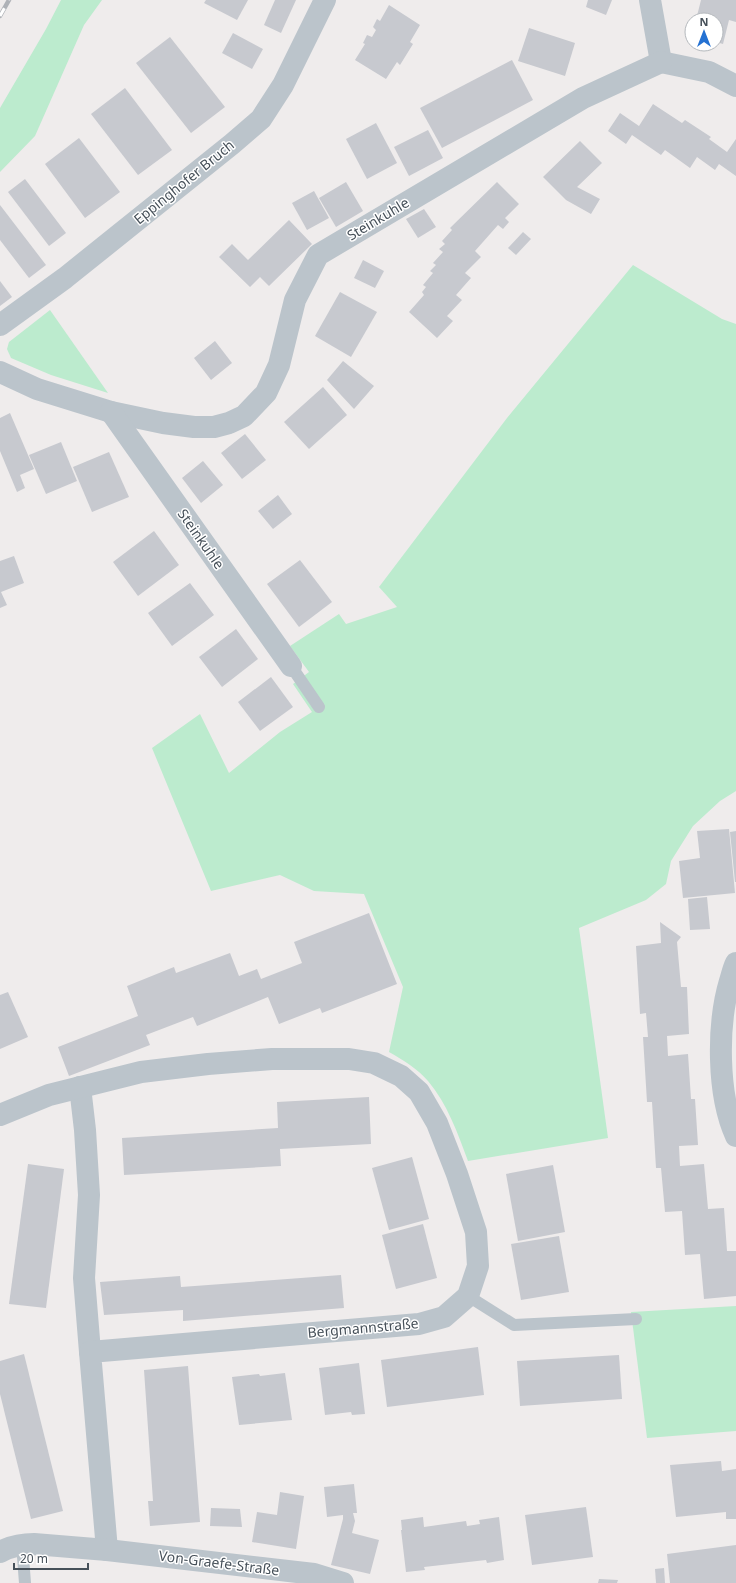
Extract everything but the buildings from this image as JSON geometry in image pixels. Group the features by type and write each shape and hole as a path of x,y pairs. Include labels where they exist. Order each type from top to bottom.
{"street":[{"name":"Eppinghofer Bruch","path":"0,326 65,278 261,119 283,86 325,0"},
{"path":"650,0 661,62 709,72 736,86"},
{"name":"Steinkuhle","path":"0,372 37,389 111,412 163,423 194,427 214,427 229,423 244,416 261,399 271,384 279,365 295,300 318,255 583,98 661,62"},
{"name":"Steinkuhle","path":"111,412 291,666"},
{"path":"736,963 725,1000 721,1033 723,1084 729,1118 736,1136"},
{"path":"0,1115 9,1110 49,1095 141,1072 208,1064 272,1059 349,1059 374,1063 402,1076 419,1092 437,1123 457,1174 476,1232 478,1266 468,1296"},
{"path":"80,1087 90,1195 84,1278 107,1550"},
{"name":"Bergmannstraße","path":"90,1352 420,1324 444,1317 468,1296"},
{"name":"Von-Graefe-Straße","path":"0,1552 10,1547 22,1544 107,1550 314,1574 343,1583"}],"lane":[{"path":"291,666 319,707"},
{"path":"468,1296 514,1325 636,1319"},
{"path":"22,1544 25,1583"}],"green space":[{"path":"61,0 102,0 84,25 35,136 0,172 0,108 46,29"},
{"path":"633,265 722,319 736,324 736,791 720,801 693,826 671,861 666,884 646,900 579,928 608,1138 468,1161 451,1119 435,1090 415,1069 389,1052 403,987 364,894 314,891 280,875 211,891 152,748 200,714 229,773 280,732 312,712 293,684 309,672 290,646 339,614 346,624 397,607 379,587 507,418"},
{"path":"50,310 108,393 51,375 11,358 7,349 9,342"},
{"path":"736,1306 736,1431 647,1438 631,1312"}],"railway":[{"path":"0,16 9,0"}]}
